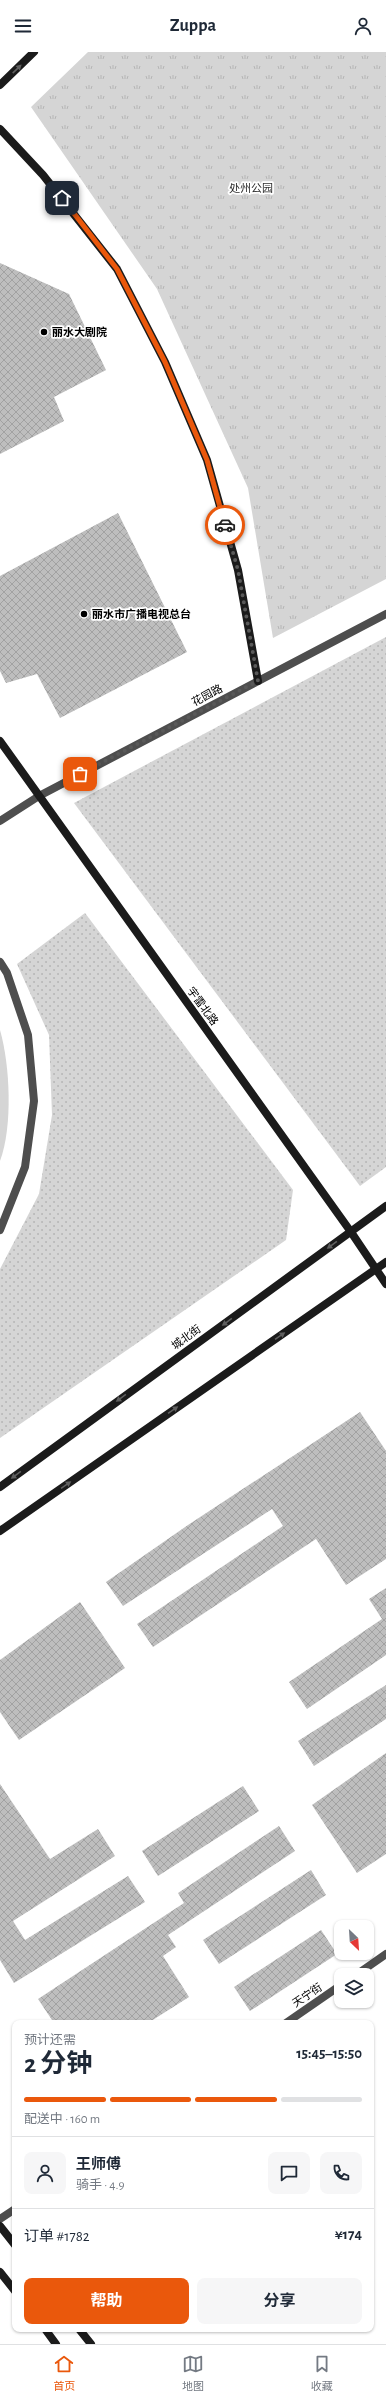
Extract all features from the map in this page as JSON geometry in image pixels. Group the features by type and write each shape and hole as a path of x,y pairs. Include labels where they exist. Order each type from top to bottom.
{"street":[{"path":"0,85 34,52"},
{"path":"0,129 43,174 117,269 165,362 207,460 238,570 258,681"},
{"name":"花园路","path":"0,821 39,796 386,614"},
{"name":"宇雷北路","path":"0,741 351,1232 386,1284"},
{"path":"0,962 7,973 28,1035 34,1101 25,1167 0,1230"},
{"name":"城北街","path":"0,1487 386,1206"},
{"path":"0,1531 386,1262"},
{"path":"366,1968 386,1954"},
{"name":"天宁街","path":"290,2020 334,1990"},
{"path":"0,2219 12,2211"},
{"path":"0,2226 12,2241"},
{"path":"0,2272 12,2287"},
{"path":"46,2332 56,2344"},
{"path":"81,2332 90,2344"}],"green space":[{"name":"处州公园","path":"88,52 386,52 386,579 273,638 248,488 157,289 31,107"},
{"path":"386,637 386,1167 360,1186 74,803"},
{"path":"85,913 293,1190 286,1240 0,1438 0,1269 39,1194 52,1115 49,1035 17,964"},
{"path":"0,1030 6,1060 9,1096 7,1131 0,1161"}],"building":[{"name":"丽水大剧院","path":"0,263 69,294 106,370 54,397 64,421 0,454"},
{"name":"丽水市广播电视总台","path":"118,513 187,652 60,718 37,674 6,683 0,671 0,576"},
{"path":"360,1412 386,1451 386,1559 346,1585 316,1539 153,1647 137,1624 283,1526 272,1509 123,1606 106,1582 188,1525"},
{"path":"386,1588 386,1655 307,1709 289,1682 382,1619 369,1599"},
{"path":"80,1602 125,1668 19,1740 0,1712 0,1660"},
{"path":"386,1685 386,1719 314,1766 298,1741"},
{"path":"386,1753 386,1854 357,1873 312,1805"},
{"path":"0,1784 50,1859 98,1829 115,1856 13,1921 25,1940 128,1876 145,1902 14,1983 0,1960"},
{"path":"243,1786 259,1811 158,1876 142,1851"},
{"path":"279,1826 295,1851 168,1935 176,1947 163,1956 189,1997 153,2020 52,2020 38,1999 184,1903 178,1893"},
{"path":"311,1870 326,1895 219,1964 203,1940"},
{"path":"321,1930 334,1950 334,1956 250,2011 234,1987"}],"way so far":[{"path":"80,774 258,681 238,570 225,525"}],"place":[{"name":"丽水大剧院","path":"44,332"},
{"name":"丽水市广播电视总台","path":"84,614"}],"route":[{"path":"62,198 117,269 165,362 207,460 225,525"}]}
